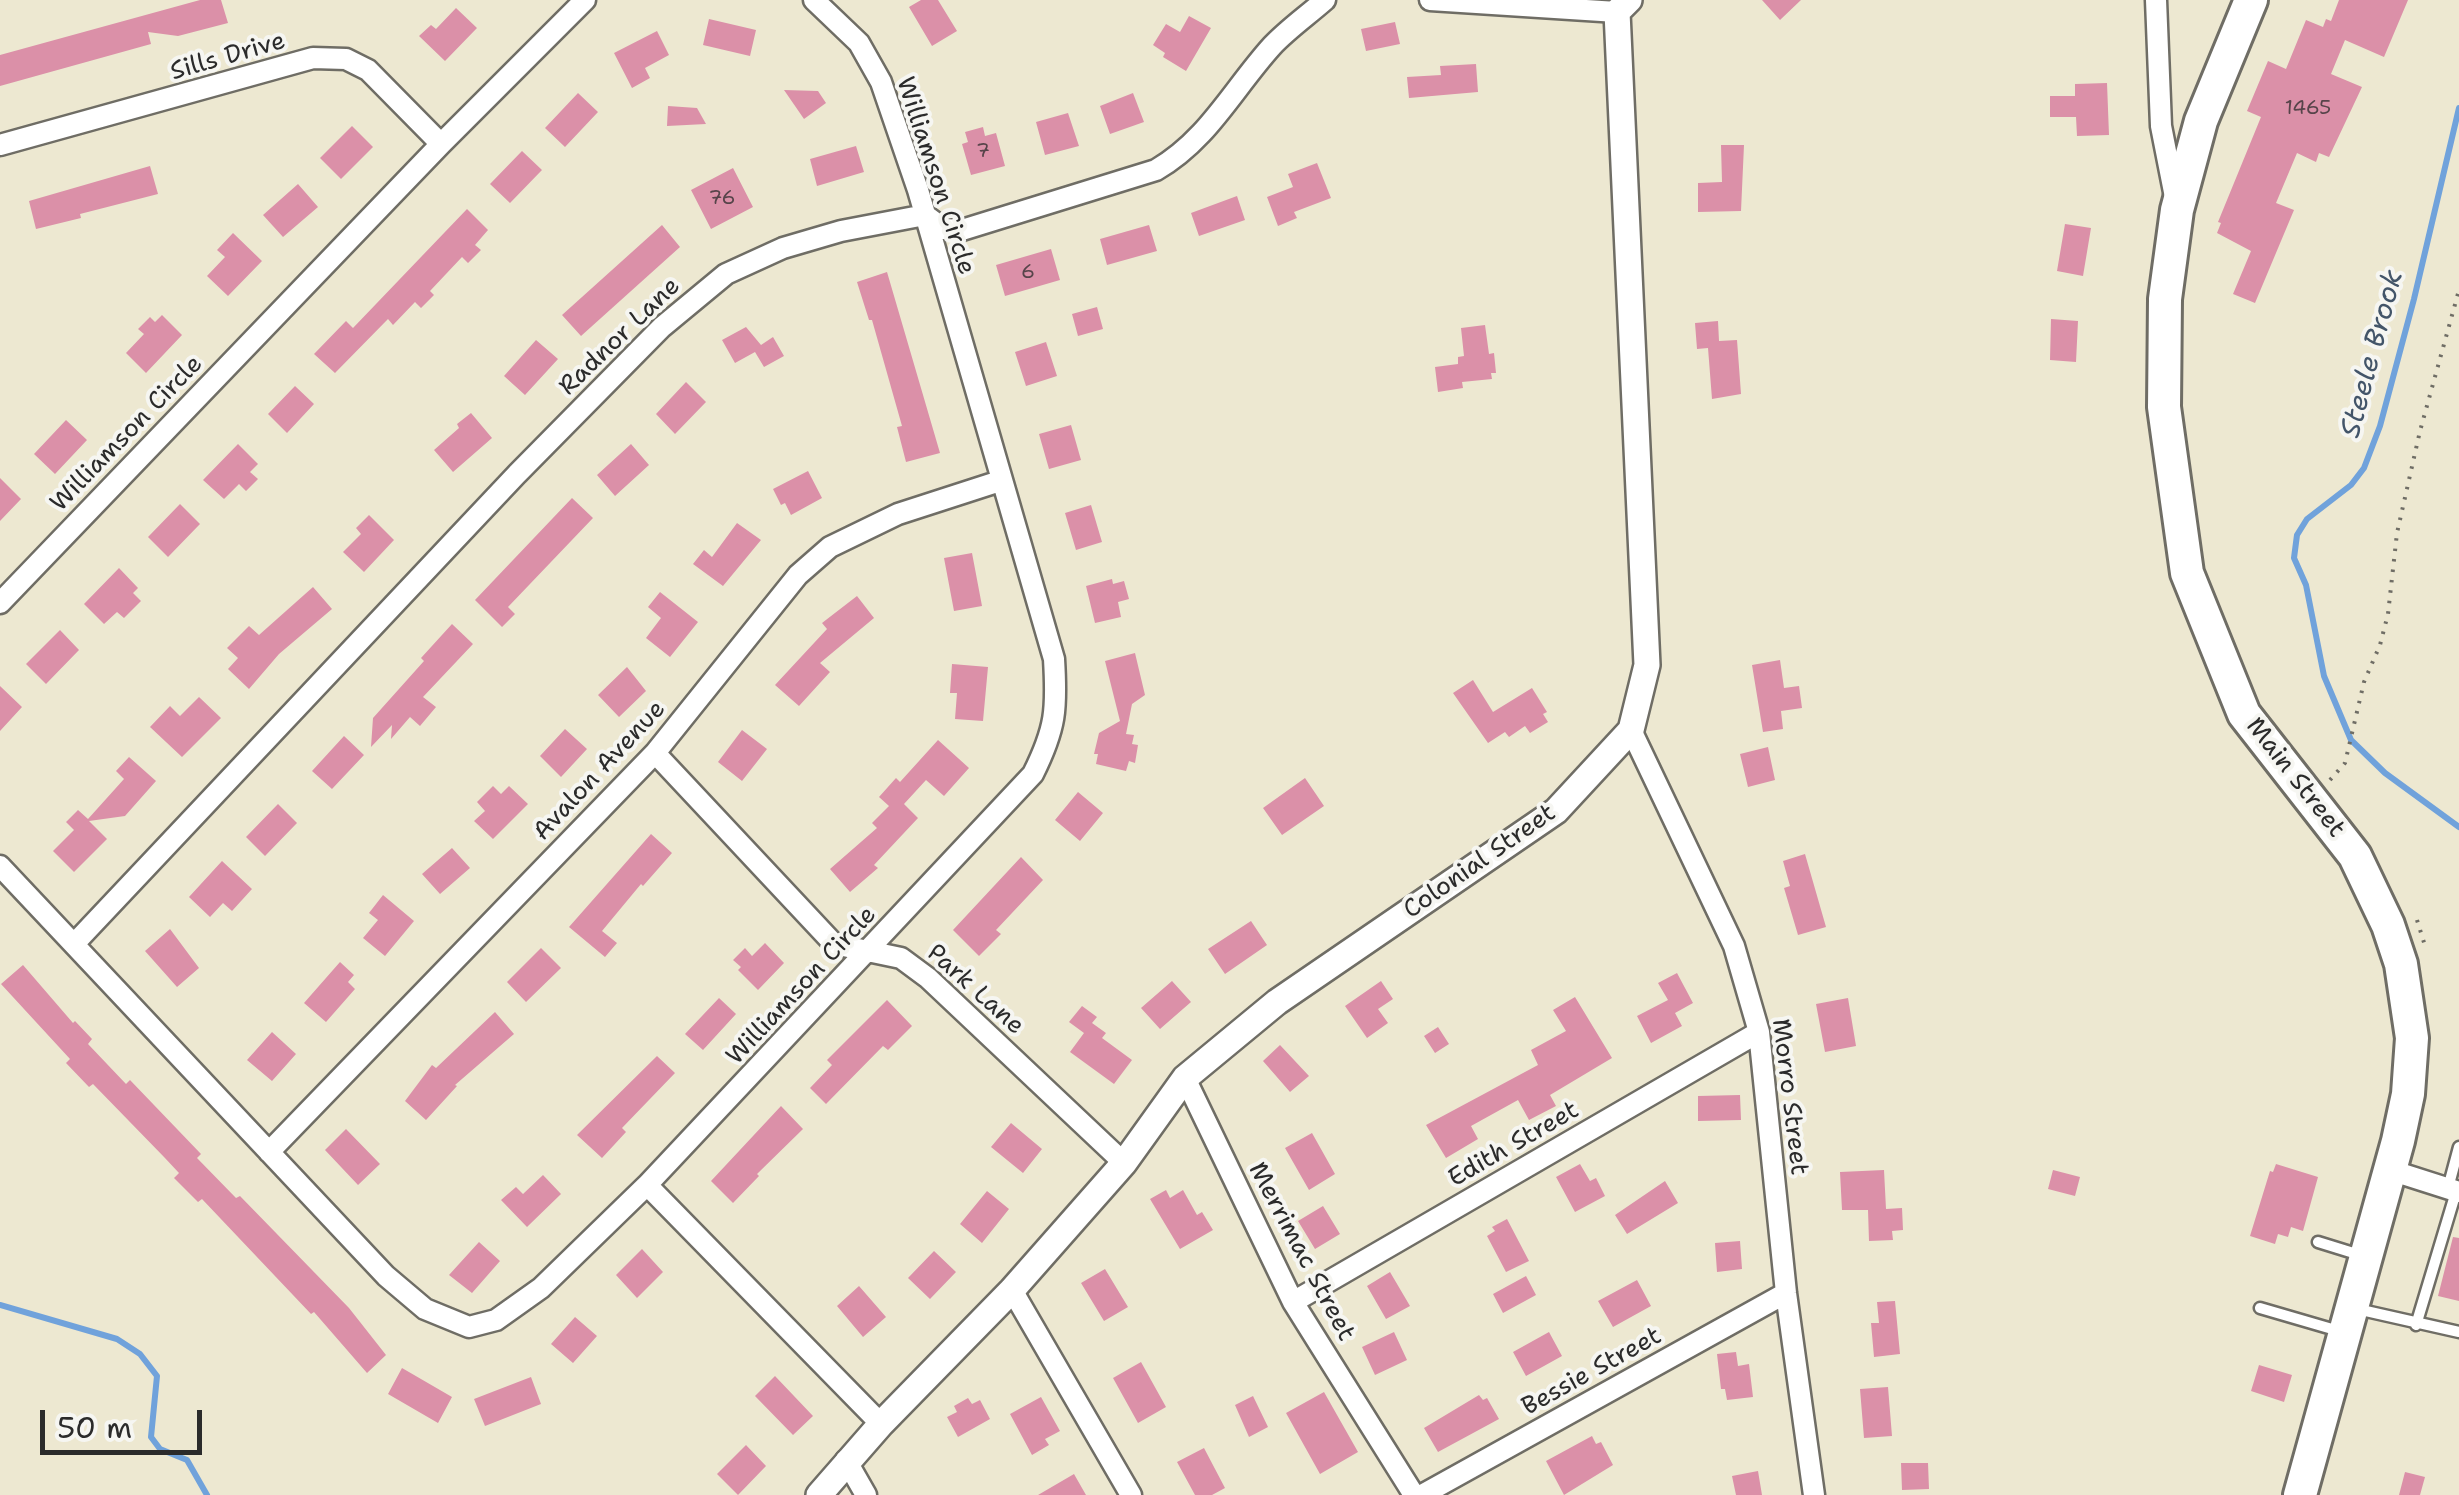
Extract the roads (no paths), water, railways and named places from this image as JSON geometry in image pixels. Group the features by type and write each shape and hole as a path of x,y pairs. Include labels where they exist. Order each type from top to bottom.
{"main road":[{"name":"Main Street","path":"2250,0 2202,120 2178,210 2166,299 2164,407 2187,573 2244,714 2355,856 2388,924 2401,964 2412,1038 2408,1094 2390,1170 2300,1495"}],"street":[{"name":"Williamson Circle","path":"0,603 584,0"},
{"name":"Williamson Circle","path":"0,866 386,1276 424,1309 469,1326 496,1320 541,1288 647,1186 870,952 1034,774 1049,744 1056,713 1054,659 925,215 881,82 859,43 814,0"},
{"name":"Radnor Lane","path":"74,944 518,474 662,327 726,274 784,248 842,231 925,215 944,229 962,230 1156,170 1182,155 1198,139 1274,44 1326,0"},
{"path":"1430,0 1623,6"},
{"path":"2156,0 2161,126 2178,210"},
{"name":"Colonial Street","path":"818,1495 880,1424 1012,1290 1124,1163 1185,1078 1277,1002 1556,811 1631,730 1647,664 1623,6"},
{"name":"Sills Drive","path":"0,145 313,58 346,59 368,70 441,144"},
{"name":"Avalon Avenue","path":"268,1152 655,753 798,575 830,547 898,514 1000,481"},
{"name":"Morro Street","path":"1631,730 1734,946 1759,1032 1786,1293 1814,1495"},
{"name":"Park Lane","path":"655,753 834,944 901,958 928,978 1124,1163"},
{"name":"Edith Street","path":"1293,1302 1759,1032"},
{"name":"Merrimac Street","path":"1185,1078 1293,1302 1414,1495"},
{"path":"2390,1170 2454,1190"},
{"path":"647,1186 880,1424"},
{"path":"1012,1290 1131,1495"},
{"name":"Bessie Street","path":"1422,1495 1786,1293"},
{"path":"846,1460 866,1495"}],"lane":[{"path":"2416,1325 2453,1218 2459,1148"},
{"path":"2318,1242 2366,1256"},
{"path":"2260,1308 2459,1332"}],"waterway":[{"name":"Steele Brook","path":"2459,108 2380,426 2364,468 2351,485 2307,519 2297,535 2294,558 2306,585 2324,676 2351,740 2385,773 2459,827"},
{"path":"0,1305 117,1339 140,1354 157,1376 151,1437 160,1449 187,1460 207,1495"}]}
